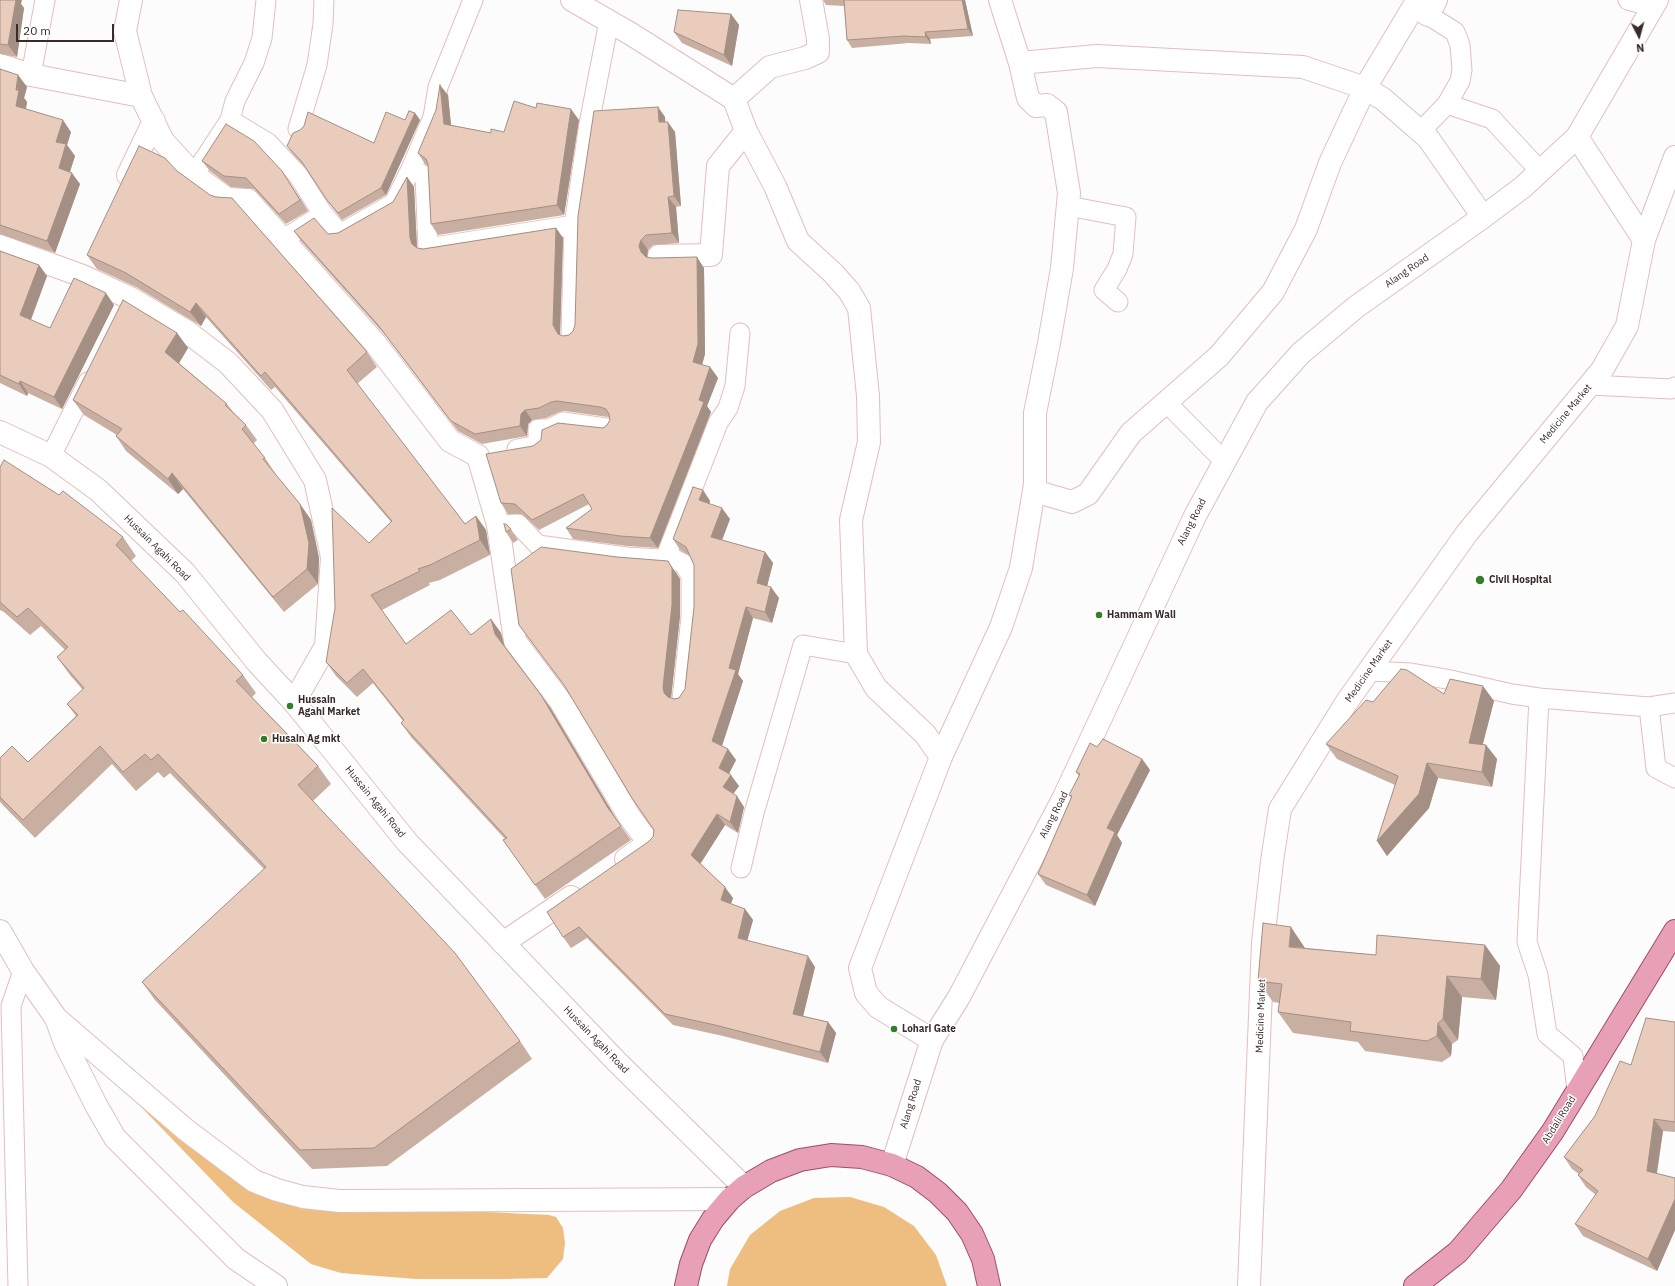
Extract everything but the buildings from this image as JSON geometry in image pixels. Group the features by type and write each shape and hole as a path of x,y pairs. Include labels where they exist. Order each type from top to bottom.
{"main road":[{"name":"Abdali Road","path":"1415,1286 1458,1252 1511,1190 1552,1132 1675,931"},
{"path":"686,1286 691,1264 700,1240 713,1219 737,1193 771,1171 800,1160 831,1156 862,1157 892,1165 917,1177 938,1193 957,1212 972,1234 983,1259 990,1286"}],"street":[{"path":"131,0 125,31 141,96 163,141 194,175 227,199 248,200 375,343 450,441 490,454 498,524 516,640 561,702 629,816 650,843 611,869"},
{"path":"572,0 609,21 734,99 746,131 775,186 798,241 833,273 849,291 859,308 868,396 869,442 851,520 856,654 876,688 925,734 941,757"},
{"path":"734,99 770,67 805,58 818,52 818,39 811,0"},
{"path":"932,1040 878,1007 866,993 860,968 941,757 1001,627 1021,568 1034,491 1035,413 1050,343 1062,268 1069,193 1056,112 1047,105 1036,106 1028,98 1020,63 1000,0"},
{"name":"Alang Road","path":"892,1165 932,1040 959,997 1064,797 1194,516 1256,402 1301,353 1356,307 1523,187 1577,137 1655,3"},
{"path":"1034,491 1072,502 1088,494 1131,433 1218,356 1273,292 1306,229 1330,163 1365,88 1414,6 1432,8"},
{"path":"1020,63 1097,56 1204,62 1264,63 1303,67 1365,88 1383,99 1428,138 1483,217"},
{"path":"0,65 30,75 141,96"},
{"path":"120,191 154,121"},
{"path":"659,256 711,255 718,166 746,131"},
{"path":"1577,137 1644,240"},
{"name":"Medicine Market","path":"1249,1286 1264,942 1272,861 1280,809 1346,703 1467,533 1602,370 1627,326 1644,240 1675,157"},
{"path":"0,246 80,275 126,305 186,331 228,363 272,410 315,480 332,557 326,646 294,702"},
{"path":"80,275 90,254"},
{"name":"Hussain Agahi Road","path":"0,432 51,456 98,490 185,573 257,662 294,702 407,842 616,1061 737,1193"},
{"path":"503,943 586,887"},
{"path":"0,931 23,971 56,1018 86,1084 115,1138 236,1259 276,1286"},
{"path":"56,1018 186,1130 254,1181 277,1190 302,1197 340,1200 588,1201 737,1193"}],"lane":[{"path":"30,75 45,0"},
{"path":"194,175 230,120 235,101 254,62 262,38 266,0"},
{"path":"298,129 317,65 323,24 324,0"},
{"path":"230,120 268,143 298,175 323,214 340,234 394,203 411,169 433,117 438,87 473,0"},
{"path":"1628,0 1655,3"},
{"path":"1420,132 1447,104 1460,82 1462,70 1460,45 1455,32 1432,8"},
{"path":"571,335 574,225 589,124 609,21"},
{"path":"1447,104 1492,119 1540,171"},
{"path":"411,169 425,176 428,248 574,225"},
{"path":"1068,206 1126,217 1123,254 1117,268 1104,290 1118,302"},
{"path":"284,239 323,214"},
{"path":"665,559 713,436 728,408 735,386 740,333"},
{"path":"51,456 96,367"},
{"path":"1590,385 1671,389 1675,387"},
{"path":"1166,402 1224,461"},
{"path":"490,454 538,445 538,429 549,429 563,422 606,428"},
{"path":"498,524 518,524 538,545 626,557 676,560 684,564 691,576 691,617 682,699"},
{"path":"741,868 754,813 804,645 856,654"},
{"path":"1369,671 1418,674 1446,678 1512,694 1539,698 1649,707 1675,703"},
{"path":"1539,698 1527,942 1538,975 1547,1034 1572,1056 1577,1091"},
{"path":"1649,707 1656,768 1675,778"},
{"path":"18,1286 11,1006 23,971"}],"shaded area":[{"path":"116,1081 232,1179 255,1193 283,1202 549,1215 556,1217 563,1228 565,1243 563,1259 547,1278 503,1279 416,1279 341,1273 311,1264 233,1202"},
{"path":"850,1197 884,1207 914,1226 936,1255 947,1286 727,1286 730,1269 750,1235 780,1211 814,1198"}],"place":[{"name":"Civil Hospital","path":"1480,580"},
{"name":"Hammam Wali","path":"1099,615"},
{"name":"Hussain Agahi Market","path":"290,706"},
{"name":"Husain Ag mkt","path":"264,739"},
{"name":"Lohari Gate","path":"894,1029"}]}
